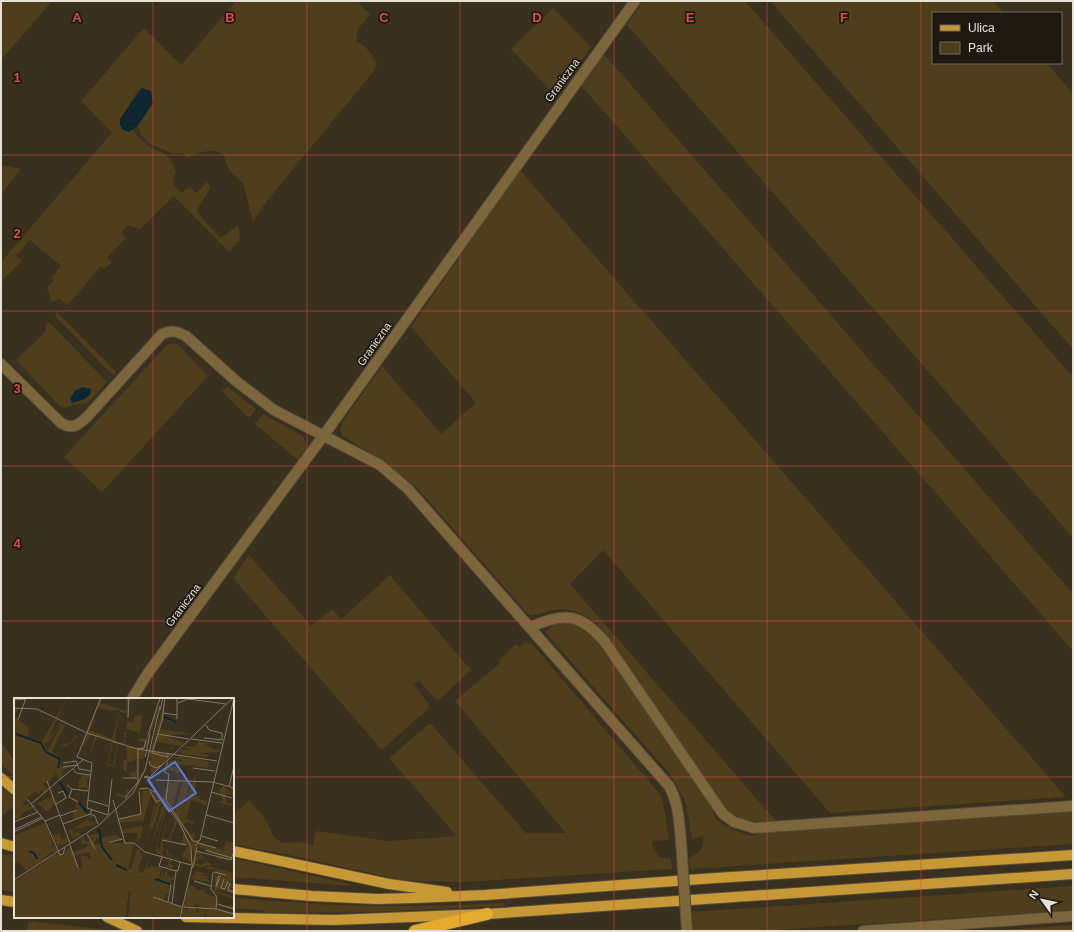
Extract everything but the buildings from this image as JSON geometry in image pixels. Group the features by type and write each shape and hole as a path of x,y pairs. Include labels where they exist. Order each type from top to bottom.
{"highway":[{"path":"415,931 487,914"}],"main road":[{"path":"1,778 14,789"},
{"path":"1,843 14,847"},
{"path":"234,852 389,884 485,895"},
{"path":"234,889 279,894 377,899 485,895 716,878 1073,855"},
{"path":"234,918 334,920 487,914 1073,874"},
{"path":"109,918 137,931"}],"street":[{"name":"Graniczna","path":"133,698 148,673 324,435 634,1"},
{"path":"1,364 61,423 68,427 74,427 87,417 162,334 173,330 186,336 236,381 274,410 380,465 408,488 669,786 675,796 678,809 687,931"},
{"path":"531,627 543,621 566,616 580,620 594,629 605,642 719,809 734,822 745,826 754,828 1073,806"},
{"path":"863,931 1073,916"}],"green space":[{"path":"1,1 52,1 1,60"},
{"path":"236,1 359,1 360,5 370,14 358,29 356,41 366,48 377,64 374,71 266,202 253,222 243,183 230,172 223,154 209,151 187,158 183,153 171,153 150,144 141,135 138,125 153,103 142,88 138,90 120,119 129,132 132,129 143,142 166,155 170,159 176,173 173,182 179,190 182,192 190,187 196,193 207,182 211,187 197,210 199,215 221,238 238,225 240,239 229,252 174,196 140,229 128,225 121,232 126,238 107,258 112,263 104,269 101,266 67,306 60,299 52,302 47,288 54,280 51,278 61,266 30,240 16,256 22,261 1,282 1,262 112,133 81,101 144,28 181,65"},
{"path":"643,1 745,1 1073,377 1073,538 627,25"},
{"path":"770,1 994,2 1003,12 932,12 932,64 1048,64 1073,94 1073,349"},
{"path":"553,8 591,47 556,96 511,49"},
{"path":"603,53 1073,594 1073,651 580,84"},
{"path":"1,165 21,169 1,194"},
{"path":"520,170 1066,797 830,813 603,550 570,584 776,821 755,821 743,819 725,808 601,628 591,619 573,611 560,609 537,615 528,614 418,489 387,464 343,436 340,430 343,421 382,366 441,434 476,403 411,327"},
{"path":"54,309 116,372 114,374 108,371 57,318"},
{"path":"48,323 51,324 107,382 89,402 62,408 16,360 45,332 46,325"},
{"path":"168,344 177,344 208,376 102,492 64,457"},
{"path":"228,387 256,409 249,418 222,391"},
{"path":"263,414 303,436 307,447 298,460 255,424"},
{"path":"249,555 311,626 332,609 341,619 390,575 471,670 439,700 434,698 419,680 413,684 429,704 429,708 382,750 233,578"},
{"path":"568,622 578,625 600,644 708,799 716,820 733,830 752,836 772,831 1073,809 1073,844 690,869 689,858 696,854 702,847 703,836 692,839 685,800 670,774 545,632 555,624"},
{"path":"525,642 532,644 660,794 663,802 669,840 652,841 653,847 659,857 671,859 672,869 464,882 401,880 234,844 234,814 249,800 265,818 274,838 283,843 301,842 313,846 316,831 388,841 457,836 389,758 430,723 526,833 566,833 455,701 500,663 499,660 516,644 520,647"},
{"path":"1,742 14,761 14,777 1,764"},
{"path":"1,787 14,797 14,810 11,809 1,816"},
{"path":"1,853 14,856 14,892 1,890"},
{"path":"234,858 350,884 351,886 234,877"},
{"path":"1073,886 1073,910 762,931 693,931 692,912"},
{"path":"234,897 334,905 436,906 504,903 505,906 370,912 264,913 263,910 234,908"},
{"path":"29,921 99,929 110,931 26,931"},
{"path":"1073,925 1073,931 988,931"}],"water":[{"path":"142,88 151,91 153,103 138,125 129,132 123,130 120,125 120,119"},
{"path":"82,387 91,389 91,393 85,399 72,403 70,398 75,391"}]}
